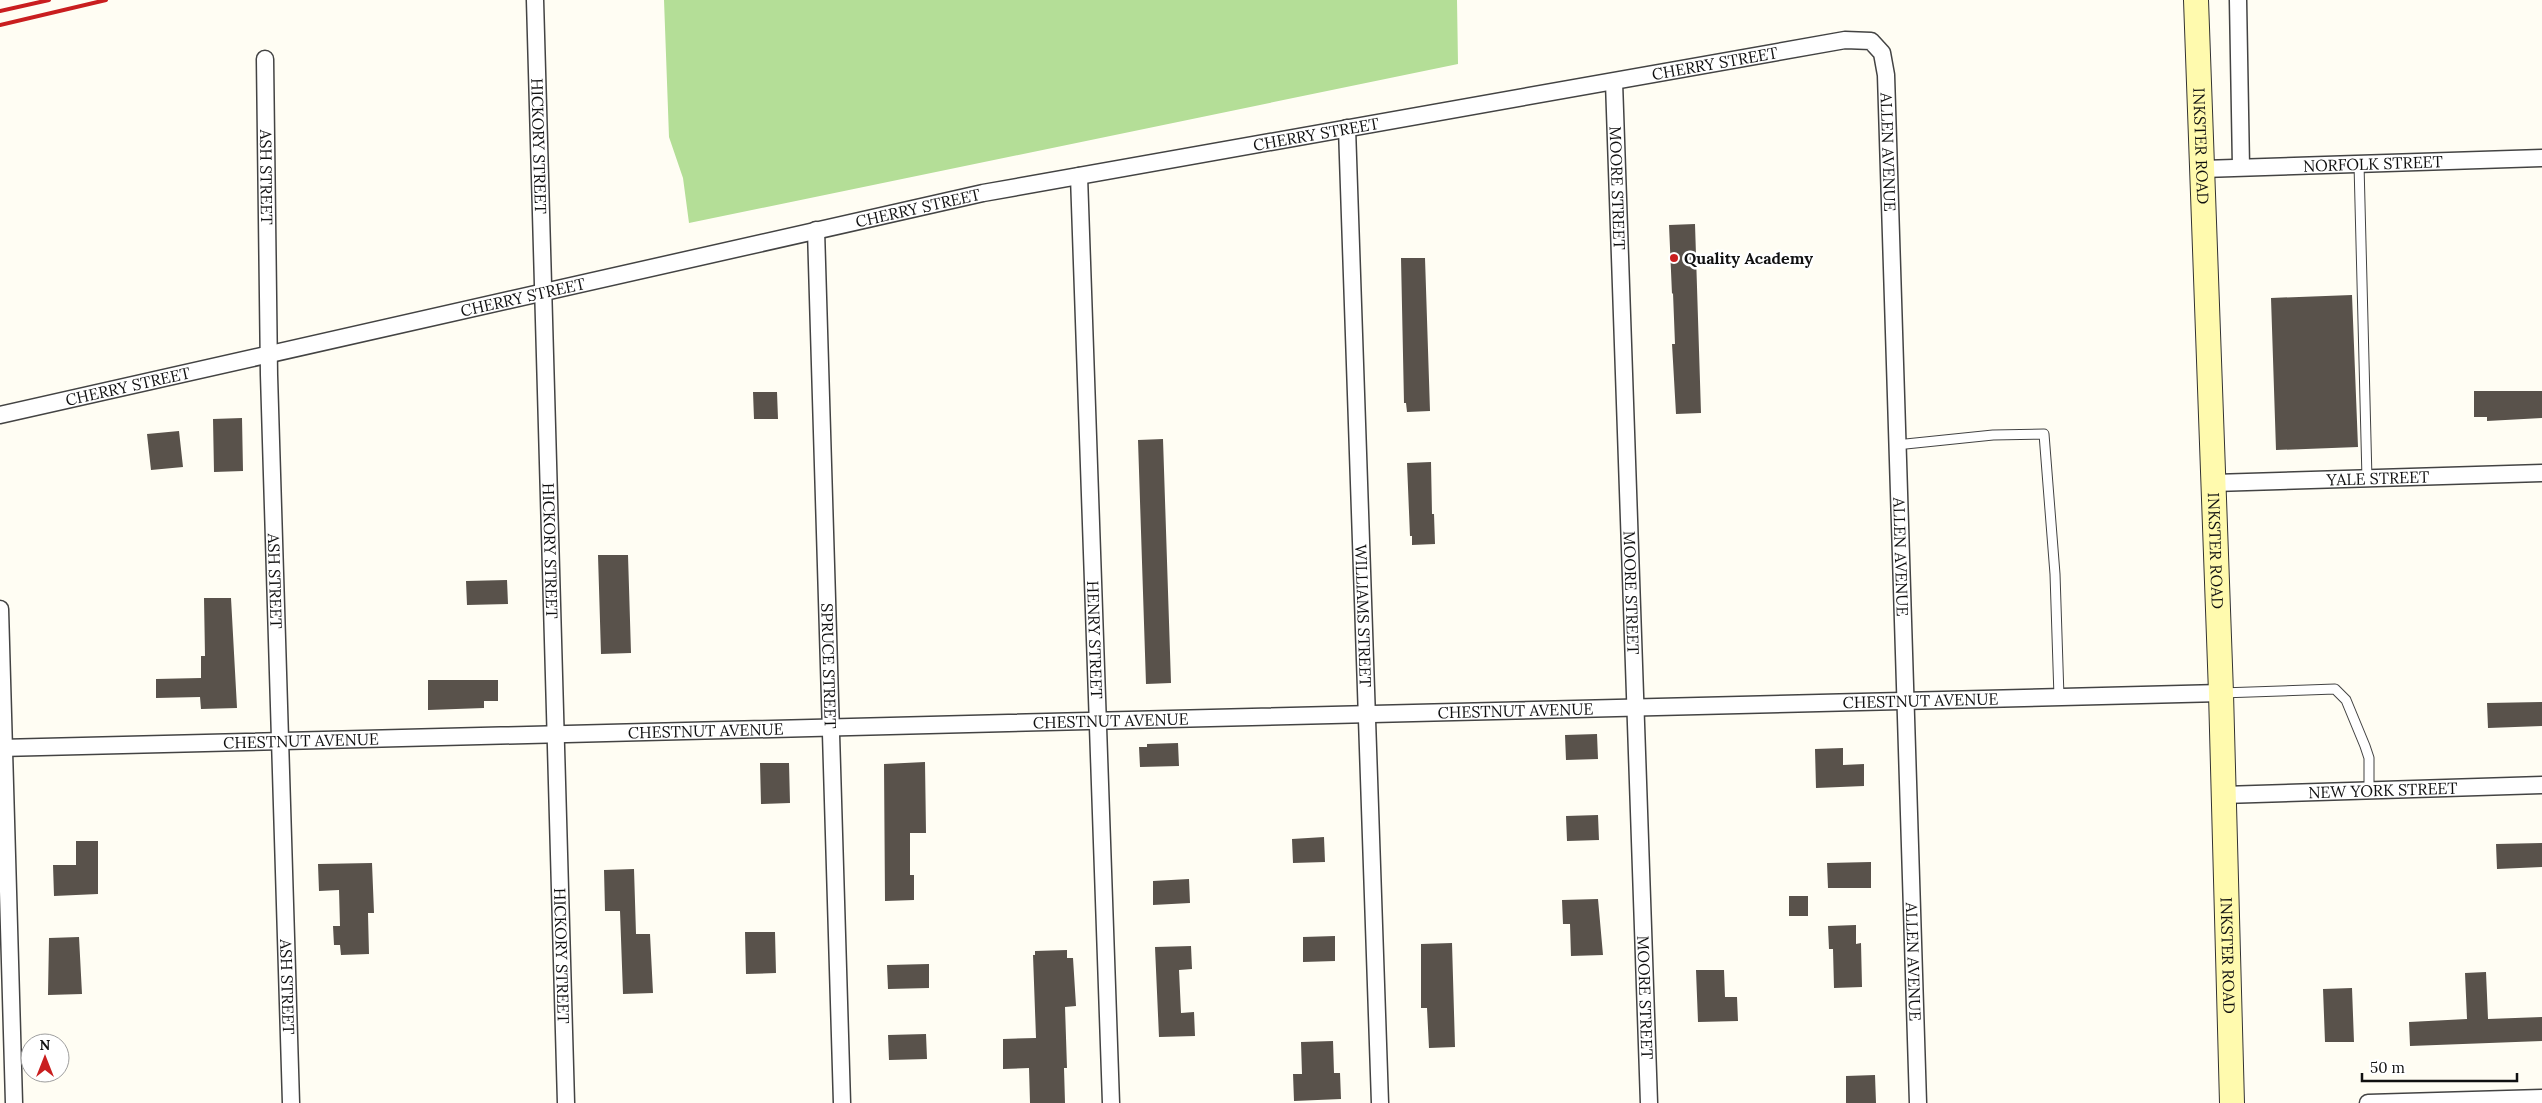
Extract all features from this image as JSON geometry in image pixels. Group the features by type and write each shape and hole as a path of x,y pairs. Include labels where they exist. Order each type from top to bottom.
{"main road":[{"name":"INKSTER ROAD","path":"2196,0 2221,693 2232,1103"}],"street":[{"name":"HICKORY STREET","path":"535,0 566,1103"},
{"path":"2238,0 2241,167"},
{"name":"CHERRY STREET","path":"0,415 983,193 1845,40"},
{"name":"ALLEN AVENUE","path":"1845,40 1871,41 1882,53 1886,75 1896,446 1918,1103"},
{"name":"ASH STREET","path":"265,59 269,354 291,1103"},
{"name":"MOORE STREET","path":"1614,82 1649,1103"},
{"name":"WILLIAMS STREET","path":"1348,128 1380,1103"},
{"name":"NORFOLK STREET","path":"2203,169 2542,158"},
{"name":"HENRY STREET","path":"1079,176 1111,1103"},
{"name":"SPRUCE STREET","path":"816,230 842,1103"},
{"name":"YALE STREET","path":"2214,484 2542,473"},
{"path":"0,609 2,748 14,1103"},
{"name":"CHESTNUT AVENUE","path":"2,748 2221,693"},
{"name":"NEW YORK STREET","path":"2224,795 2542,785"},
{"path":"2368,1103 2542,1098"}],"lane":[{"path":"2359,164 2367,479"},
{"path":"1896,446 1993,435 2044,434 2055,574 2059,697"},
{"path":"2221,693 2335,689 2346,700 2367,752 2369,790"}],"green space":[{"path":"664,0 1457,0 1458,64 689,223 683,178 669,137"}],"building":[{"path":"1695,224 1701,413 1676,414 1672,344 1675,344 1669,225"},
{"path":"1401,258 1425,258 1430,411 1407,412 1406,403 1404,403"},
{"path":"2352,295 2358,447 2276,450 2271,298"},
{"path":"2474,391 2542,391 2542,418 2487,421 2487,417 2474,417"},
{"path":"753,392 777,392 778,419 754,419"},
{"path":"242,418 243,471 214,472 213,419"},
{"path":"179,431 183,467 151,470 147,434"},
{"path":"1163,439 1171,683 1146,684 1138,440"},
{"path":"1431,462 1432,514 1434,514 1435,544 1412,545 1407,463"},
{"path":"598,555 628,555 631,653 601,654"},
{"path":"507,580 508,604 467,605 466,581"},
{"path":"204,598 231,598 237,708 201,709 200,697 156,698 156,679 201,678 201,656 205,656"},
{"path":"428,680 498,680 498,701 484,701 484,708 428,710"},
{"path":"2542,702 2542,726 2488,728 2487,703"},
{"path":"1597,734 1598,759 1566,760 1565,735"},
{"path":"1178,743 1179,766 1140,767 1139,747 1147,747 1147,744"},
{"path":"1843,748 1843,765 1864,764 1864,786 1816,788 1815,749"},
{"path":"925,762 926,833 910,833 910,875 914,875 914,900 885,901 884,764"},
{"path":"760,763 789,763 790,803 761,804"},
{"path":"1598,815 1599,840 1567,841 1566,816"},
{"path":"1324,837 1325,862 1293,863 1292,839"},
{"path":"76,841 98,841 98,894 54,896 53,865 76,865"},
{"path":"2542,843 2542,867 2497,869 2496,844"},
{"path":"1871,862 1871,888 1828,888 1827,863"},
{"path":"372,863 374,913 368,913 369,954 341,955 340,945 334,945 333,926 340,926 339,890 319,891 318,864"},
{"path":"634,869 636,934 650,934 653,993 623,994 620,911 605,911 604,870"},
{"path":"1189,879 1190,903 1153,905 1153,881"},
{"path":"1789,896 1808,896 1808,916 1789,916"},
{"path":"1598,899 1603,955 1571,956 1570,924 1563,924 1562,900"},
{"path":"1856,925 1856,944 1861,943 1862,987 1834,988 1833,949 1829,949 1828,926"},
{"path":"745,932 775,932 776,973 746,974"},
{"path":"1335,936 1335,961 1303,962 1303,937"},
{"path":"79,937 82,994 48,995 49,938"},
{"path":"1452,943 1455,1047 1429,1048 1427,1008 1421,1008 1421,944"},
{"path":"1191,946 1192,969 1179,970 1181,1013 1194,1012 1195,1036 1159,1037 1155,947"},
{"path":"1067,950 1067,958 1073,958 1076,1006 1065,1007 1067,1068 1064,1068 1065,1103 1030,1103 1029,1068 1003,1069 1003,1039 1036,1038 1033,955 1035,955 1035,951"},
{"path":"929,964 929,988 888,989 887,965"},
{"path":"1696,970 1724,970 1725,997 1737,997 1738,1021 1698,1022"},
{"path":"2486,972 2488,1019 2542,1017 2542,1041 2410,1046 2409,1022 2467,1019 2465,973"},
{"path":"2352,988 2354,1042 2325,1042 2323,989"},
{"path":"926,1034 927,1059 889,1060 888,1035"},
{"path":"1333,1041 1334,1073 1340,1073 1341,1099 1294,1101 1293,1074 1302,1074 1301,1042"},
{"path":"1875,1075 1876,1103 1846,1103 1846,1076"}],"railway":[{"path":"0,11 49,0"},
{"path":"0,25 106,0"}],"place":[{"name":"Quality Academy","path":"1674,258"}]}
